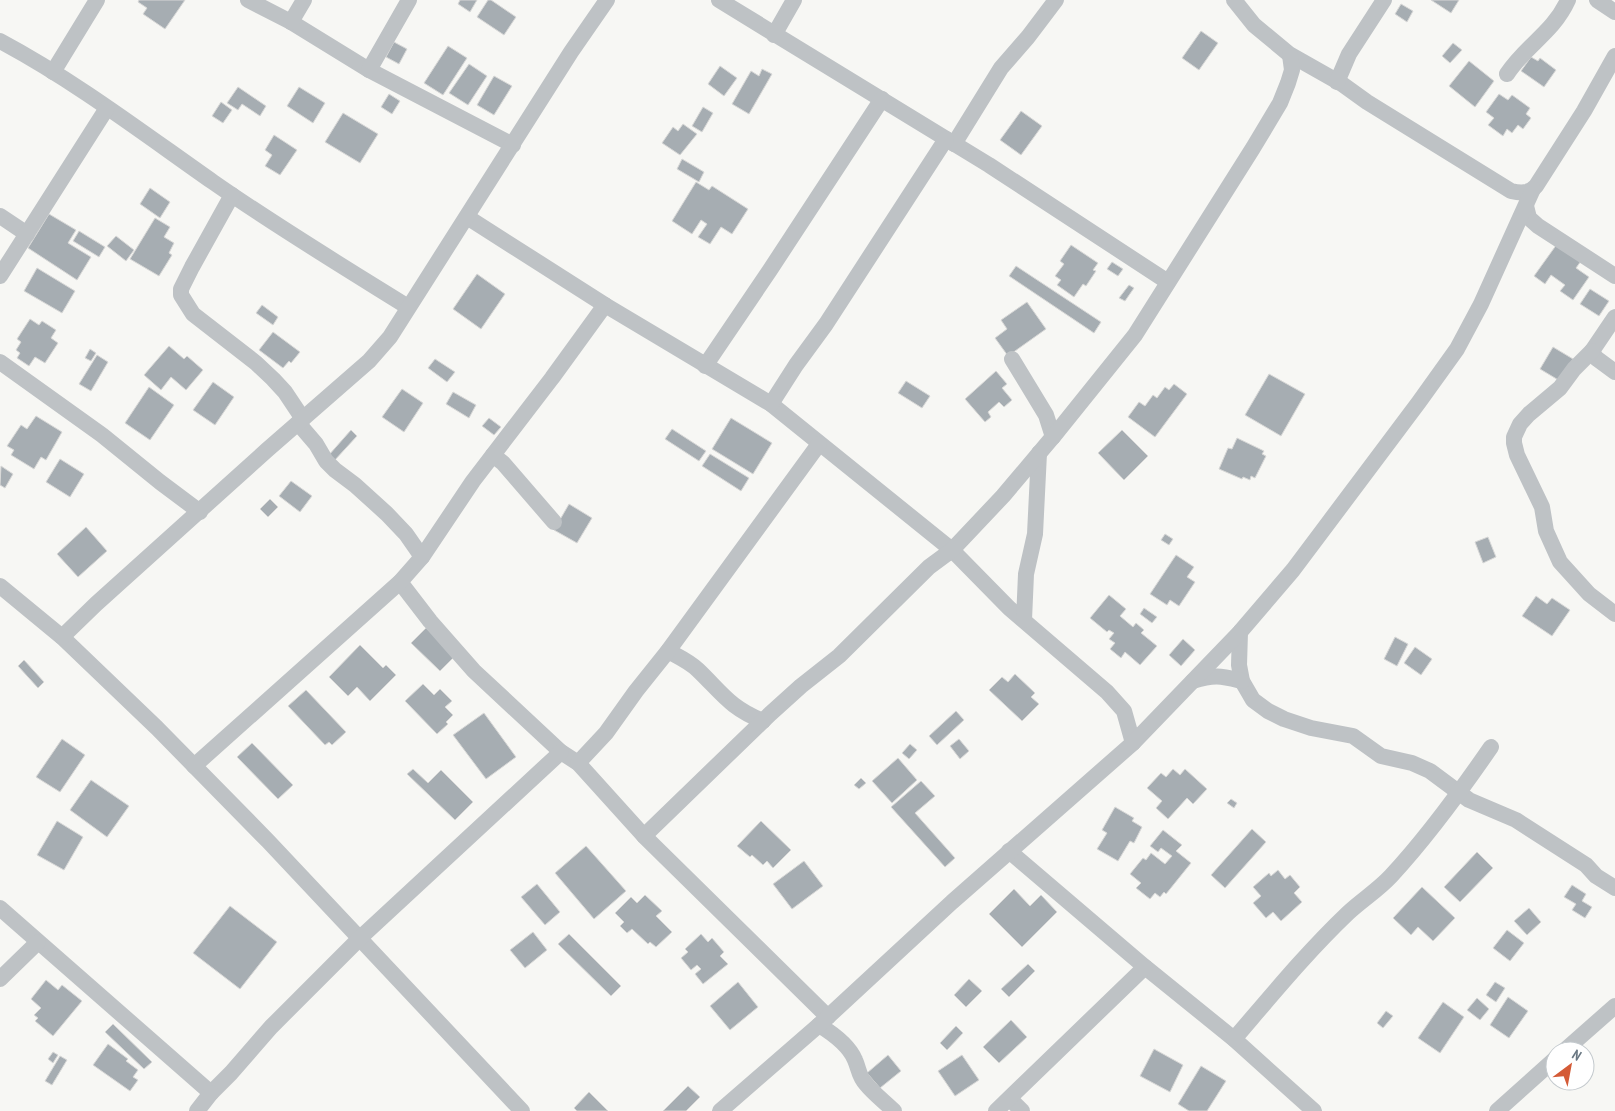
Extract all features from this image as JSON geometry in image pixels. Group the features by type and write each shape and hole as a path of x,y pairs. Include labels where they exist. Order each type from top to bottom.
{"street":[{"path":"53,72 97,0"},
{"path":"248,0 290,22 369,70 512,145"},
{"path":"290,22 304,0"},
{"path":"369,70 409,0"},
{"path":"62,636 369,361 390,336 571,52 607,0"},
{"path":"719,0 1051,204 1168,282"},
{"path":"774,35 794,0"},
{"path":"771,404 1001,68 1056,0"},
{"path":"1234,0 1254,25 1290,55 1331,78 1511,191 1520,194 1534,189"},
{"path":"1331,78 1384,0"},
{"path":"1507,74 1523,53 1536,44 1551,28 1568,0"},
{"path":"1597,0 1615,12"},
{"path":"0,42 53,72 232,195 408,307"},
{"path":"644,836 763,720 801,686 839,656 929,567 952,550 1003,496 1053,437 1135,335 1269,121 1288,83 1292,70 1290,55"},
{"path":"720,1111 824,1021 1009,851 1133,743 1240,632 1293,570 1457,349 1534,189 1584,111 1615,56"},
{"path":"1288,83 1305,74 1331,78"},
{"path":"705,366 882,99"},
{"path":"0,276 107,108"},
{"path":"232,195 192,267 181,289 181,296 193,314 256,363 285,392 300,421 326,461 372,499 406,534 422,557"},
{"path":"1526,206 1529,218 1538,226 1615,276"},
{"path":"0,216 27,234"},
{"path":"467,217 605,305 771,404 952,550 1009,608 1107,692 1124,711 1133,743"},
{"path":"194,766 400,582 422,557 473,481 605,305"},
{"path":"1615,316 1592,351 1574,369 1560,388 1529,414 1520,424 1514,437 1517,455 1542,507 1546,531 1560,562 1589,594 1615,614"},
{"path":"1592,351 1596,358 1615,372"},
{"path":"1012,359 1046,415 1053,437"},
{"path":"0,362 102,435 200,512"},
{"path":"578,763 606,733 668,651 819,444"},
{"path":"1024,620 1026,574 1035,534 1039,453"},
{"path":"493,455 503,463 554,522"},
{"path":"400,582 430,621 474,670 561,752 578,763 644,836 824,1021 829,1031 851,1051 858,1073 865,1084 894,1111"},
{"path":"0,586 62,636 268,840 522,1111"},
{"path":"1240,632 1239,665 1242,681 1253,700 1268,711 1284,719 1311,728 1353,736 1380,756 1412,763 1430,772 1458,794 1490,810 1516,820 1586,865 1596,876 1615,888"},
{"path":"668,651 697,669 737,708 763,720"},
{"path":"1193,681 1212,676 1242,681"},
{"path":"1234,1039 1305,957 1349,912 1378,890 1458,794 1491,747"},
{"path":"197,1111 271,1027 360,938 561,752"},
{"path":"1009,851 1145,967 1234,1039 1314,1111"},
{"path":"0,908 211,1093"},
{"path":"0,979 38,942"},
{"path":"996,1111 1145,967"},
{"path":"1575,1041 1615,1006"},
{"path":"1497,1111 1545,1067"},
{"path":"1010,1099 1022,1111"}],"building":[{"path":"139,0 185,0 165,29 143,14 147,8 138,2"},
{"path":"460,0 477,0 470,12 458,4"},
{"path":"488,0 491,0 516,17 504,35 477,17"},
{"path":"1431,0 1459,0 1451,13"},
{"path":"1401,4 1413,11 1407,22 1395,14"},
{"path":"1201,31 1218,43 1199,70 1182,58"},
{"path":"394,42 407,49 399,64 386,57"},
{"path":"1453,43 1462,50 1450,63 1442,56"},
{"path":"448,46 467,58 443,95 424,83"},
{"path":"1531,57 1538,61 1540,58 1556,70 1544,87 1521,71"},
{"path":"1469,61 1494,81 1475,107 1449,86"},
{"path":"469,64 487,76 468,105 449,93"},
{"path":"720,66 737,78 724,96 708,84"},
{"path":"762,69 772,74 749,114 732,104 751,71 759,76"},
{"path":"494,76 512,86 494,115 477,105"},
{"path":"238,87 266,106 260,116 242,104 238,110 227,103"},
{"path":"299,87 325,103 313,123 287,106"},
{"path":"389,94 400,101 392,114 381,107"},
{"path":"1499,94 1508,100 1512,95 1530,108 1526,114 1531,118 1523,129 1518,125 1512,133 1507,129 1503,136 1488,125 1494,118 1486,112"},
{"path":"221,102 232,110 223,123 212,116"},
{"path":"703,107 713,113 702,132 692,126"},
{"path":"1021,111 1042,126 1021,155 1000,140"},
{"path":"343,113 378,134 360,163 325,142"},
{"path":"683,124 697,134 680,155 662,143 673,127 678,131"},
{"path":"274,135 297,150 280,175 265,166 272,155 265,150"},
{"path":"682,159 704,172 699,182 677,169"},
{"path":"696,182 709,190 712,186 748,209 732,234 721,227 710,244 698,237 707,224 701,220 692,234 672,221"},
{"path":"150,188 170,202 160,218 140,204"},
{"path":"49,214 76,230 68,243 91,257 77,280 28,248"},
{"path":"155,218 170,227 164,237 174,243 169,253 172,255 159,276 130,259"},
{"path":"79,231 105,247 99,257 73,241"},
{"path":"116,236 134,250 126,261 107,246"},
{"path":"1557,244 1581,261 1576,268 1589,277 1573,300 1560,291 1565,285 1551,275 1545,284 1534,276"},
{"path":"1071,245 1098,263 1093,270 1096,271 1086,286 1083,284 1074,297 1057,285 1061,280 1055,276 1064,264 1060,261"},
{"path":"1112,262 1123,269 1118,276 1107,269"},
{"path":"1016,266 1101,322 1094,333 1009,276"},
{"path":"37,268 75,291 62,313 24,291"},
{"path":"477,274 505,294 481,329 453,309"},
{"path":"1129,285 1134,288 1125,301 1119,298"},
{"path":"1590,289 1609,301 1599,316 1580,304"},
{"path":"1027,302 1046,329 1008,356 995,338 1007,329 1001,320"},
{"path":"262,305 278,317 273,325 256,313"},
{"path":"30,319 39,325 42,321 56,330 51,338 58,343 45,363 35,357 29,366 17,358 20,353 16,350 21,342 17,339"},
{"path":"273,332 300,352 291,363 289,361 283,368 259,350"},
{"path":"169,346 184,359 187,356 203,370 186,390 171,377 161,390 144,375"},
{"path":"1553,347 1573,359 1560,381 1540,369"},
{"path":"90,349 96,353 91,361 85,358"},
{"path":"97,355 108,362 91,391 79,384"},
{"path":"435,359 455,372 447,382 428,368"},
{"path":"996,371 1007,384 1002,388 1012,400 1004,407 999,402 988,412 991,417 985,422 965,399"},
{"path":"1269,374 1305,394 1281,436 1245,415"},
{"path":"906,381 930,396 922,408 898,393"},
{"path":"213,382 234,397 215,425 193,410"},
{"path":"1174,384 1187,394 1155,437 1128,417 1139,402 1145,406 1153,395 1157,398 1165,387 1169,390"},
{"path":"149,387 174,405 150,440 125,423"},
{"path":"402,389 423,403 404,432 382,417"},
{"path":"453,392 476,405 469,418 446,404"},
{"path":"36,416 62,432 46,460 41,457 34,469 11,455 14,450 7,446 21,425 27,429"},
{"path":"489,418 501,427 494,435 482,426"},
{"path":"731,418 772,443 753,474 712,449"},
{"path":"672,429 706,451 699,461 665,439"},
{"path":"351,430 357,436 334,461 328,456"},
{"path":"1122,430 1148,456 1124,480 1098,453"},
{"path":"1237,438 1264,451 1262,454 1266,456 1255,478 1251,476 1250,480 1243,477 1242,479 1219,469 1228,448 1232,449"},
{"path":"710,454 749,478 741,491 702,466"},
{"path":"60,459 84,474 70,497 46,482"},
{"path":"1,466 13,474 5,488 0,485"},
{"path":"291,481 312,496 300,512 279,496"},
{"path":"270,499 278,507 268,517 260,509"},
{"path":"569,504 592,518 577,543 554,530"},
{"path":"86,527 107,551 78,577 57,554"},
{"path":"1165,534 1173,539 1169,545 1161,540"},
{"path":"1488,537 1496,557 1483,563 1475,542"},
{"path":"1176,555 1194,567 1187,577 1195,582 1179,606 1170,600 1167,605 1150,594"},
{"path":"1109,595 1126,609 1120,616 1133,627 1136,623 1144,630 1141,633 1157,646 1140,665 1125,652 1121,658 1110,649 1115,643 1109,639 1114,633 1109,630 1107,632 1090,618"},
{"path":"1536,596 1547,604 1552,598 1570,610 1552,636 1522,616"},
{"path":"1144,608 1157,617 1152,623 1140,614"},
{"path":"426,628 455,656 440,671 411,643"},
{"path":"1395,637 1408,644 1397,666 1384,659"},
{"path":"1183,639 1195,650 1181,666 1169,655"},
{"path":"360,645 383,668 386,665 396,675 370,701 357,687 348,696 329,677"},
{"path":"1415,647 1432,659 1421,675 1404,663"},
{"path":"24,660 44,682 38,688 18,666"},
{"path":"1015,674 1035,693 1031,697 1039,704 1022,721 989,690 1002,677 1008,682"},
{"path":"423,684 434,695 440,689 452,701 445,707 453,715 446,722 448,724 437,734 405,701"},
{"path":"306,690 346,732 332,745 329,742 325,745 288,706"},
{"path":"956,711 964,720 937,745 929,736"},
{"path":"484,713 516,757 486,779 453,735"},
{"path":"62,739 85,755 60,792 36,777"},
{"path":"959,739 969,751 960,759 950,746"},
{"path":"252,743 293,785 278,799 237,757"},
{"path":"910,744 917,750 909,759 902,753"},
{"path":"898,758 917,780 892,803 872,781"},
{"path":"413,769 428,783 441,770 473,802 455,820 407,774"},
{"path":"1173,769 1180,775 1185,769 1207,789 1193,804 1187,798 1168,819 1156,808 1162,801 1147,788 1161,773 1166,777"},
{"path":"861,778 866,783 859,789 854,785"},
{"path":"91,780 129,806 107,837 70,810"},
{"path":"921,781 935,796 915,813 955,858 945,867 891,807"},
{"path":"1231,799 1237,803 1234,808 1227,803"},
{"path":"1115,807 1134,818 1132,821 1142,827 1134,843 1130,841 1118,861 1097,849 1107,833 1102,830"},
{"path":"57,821 83,837 64,870 37,855"},
{"path":"761,821 791,850 773,868 767,861 763,865 752,855 750,857 737,846"},
{"path":"1252,829 1266,842 1225,888 1211,875"},
{"path":"1163,830 1182,845 1176,851 1191,863 1166,894 1164,892 1160,897 1155,893 1150,899 1136,888 1141,883 1130,874 1143,858 1146,860 1151,853 1165,864 1172,856 1161,848 1158,852 1150,846"},
{"path":"586,846 626,891 594,919 555,873"},
{"path":"1477,852 1493,868 1460,902 1444,887"},
{"path":"804,861 823,886 792,909 773,884"},
{"path":"1278,870 1285,879 1290,875 1300,887 1294,893 1302,902 1281,921 1273,912 1266,918 1253,903 1261,896 1253,887 1269,873 1271,876"},
{"path":"537,884 560,912 545,925 521,897"},
{"path":"1572,885 1586,894 1582,901 1592,907 1585,918 1572,910 1576,904 1564,897"},
{"path":"1422,887 1455,918 1433,941 1418,927 1411,935 1393,918"},
{"path":"1014,889 1030,906 1041,895 1057,912 1022,947 989,914"},
{"path":"645,895 662,911 656,916 672,932 656,947 650,942 648,944 632,929 627,933 620,926 624,922 615,913 631,897 637,903"},
{"path":"230,906 277,942 240,989 193,953"},
{"path":"1529,908 1541,922 1527,935 1514,921"},
{"path":"1507,930 1524,943 1510,961 1493,948"},
{"path":"533,932 547,950 525,968 510,950"},
{"path":"569,934 621,986 611,996 558,944"},
{"path":"701,934 708,942 712,938 724,952 720,956 728,964 703,984 695,974 701,969 697,965 691,970 681,958 688,952 685,949"},
{"path":"1028,964 1035,971 1009,997 1001,989"},
{"path":"969,979 982,991 966,1007 954,995"},
{"path":"46,980 58,990 62,985 82,1001 53,1036 35,1021 38,1018 34,1015 41,1008 31,999"},
{"path":"738,982 758,1007 730,1030 710,1006"},
{"path":"1495,982 1505,988 1496,1002 1486,995"},
{"path":"1508,997 1528,1011 1509,1038 1490,1025"},
{"path":"1477,998 1489,1009 1480,1020 1467,1010"},
{"path":"1443,1002 1464,1017 1440,1053 1418,1038"},
{"path":"1386,1011 1393,1016 1383,1028 1377,1023"},
{"path":"1011,1020 1027,1037 999,1063 983,1047"},
{"path":"113,1024 152,1062 144,1069 105,1032"},
{"path":"956,1026 963,1033 947,1050 940,1043"},
{"path":"108,1044 128,1059 126,1061 138,1070 133,1077 138,1080 130,1091 93,1065"},
{"path":"1154,1049 1183,1065 1170,1092 1140,1076"},
{"path":"53,1052 58,1055 53,1063 48,1059"},
{"path":"888,1055 901,1071 880,1088 867,1073"},
{"path":"962,1055 979,1080 955,1096 938,1071"},
{"path":"60,1056 67,1060 52,1085 45,1081"},
{"path":"1201,1066 1226,1081 1207,1111 1189,1111 1178,1104"},
{"path":"688,1086 700,1097 686,1111 663,1111"},
{"path":"589,1092 608,1111 577,1111 574,1108"}]}
